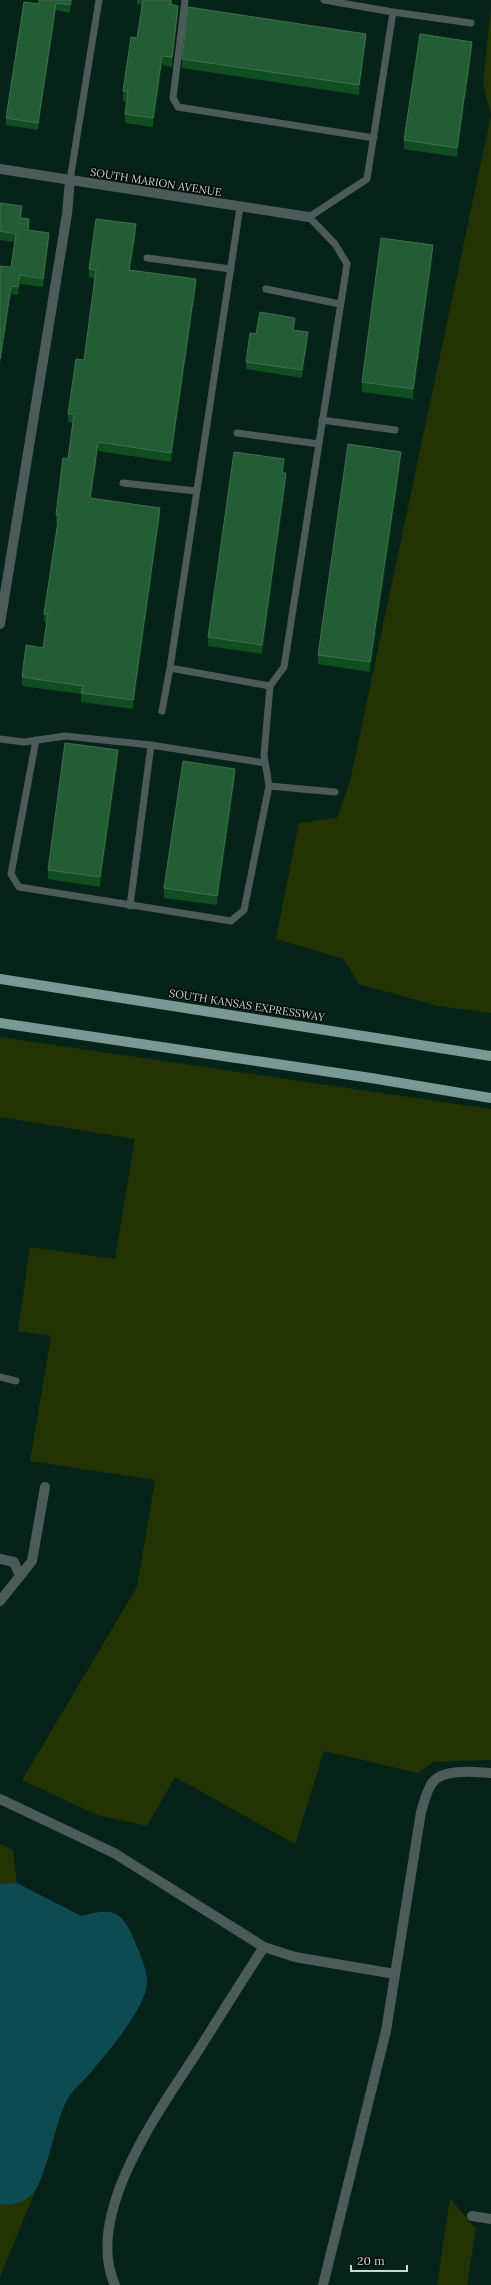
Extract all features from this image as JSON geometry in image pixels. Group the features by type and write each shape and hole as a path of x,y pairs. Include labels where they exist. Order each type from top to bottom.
{"main road":[{"name":"SOUTH KANSAS EXPRESSWAY","path":"0,979 491,1056"},
{"path":"0,1023 371,1078 491,1098"}],"street":[{"name":"SOUTH MARION AVENUE","path":"0,169 309,217"},
{"path":"0,624 67,214 70,180"},
{"path":"0,1601 32,1561 45,1487"},
{"path":"0,1559 14,1562 20,1576"},
{"path":"323,2285 386,2031 421,1812 426,1796 433,1782 444,1774 491,1773"},
{"path":"0,1799 114,1853 264,1946 295,1957 395,1974"},
{"path":"115,2285 107,2252 109,2223 124,2180 143,2136 264,1946"},
{"path":"472,2216 491,2219"}],"lane":[{"path":"70,180 99,0"},
{"path":"185,0 173,98 178,107 374,138"},
{"path":"324,0 471,23"},
{"path":"36,740 11,874 18,887 231,921 244,910 269,786 264,755 270,686 284,667 347,264 334,244 309,217 367,179 393,12"},
{"path":"162,711 170,668 240,207"},
{"path":"147,258 231,269"},
{"path":"266,289 340,304"},
{"path":"322,420 395,430"},
{"path":"237,433 319,444"},
{"path":"123,483 196,491"},
{"path":"170,668 270,686"},
{"path":"0,739 24,742 65,736 151,745 265,763"},
{"path":"130,906 151,745"},
{"path":"269,786 335,792"},
{"path":"0,1378 16,1381"}],"green space":[{"path":"491,6 491,115 483,84"},
{"path":"491,115 491,1013 438,1006 359,984 344,959 276,939 299,823 337,818 350,781"},
{"path":"0,1037 491,1109 491,1760 434,1762 418,1773 324,1751 295,1844 175,1777 147,1826 97,1815 22,1780 137,1587 155,1480 30,1461 51,1336 18,1331 30,1247 115,1259 135,1139 0,1117"},
{"path":"0,1844 13,1850 17,1883 0,1884"},
{"path":"36,2189 0,2277 0,2204 10,2205 20,2202"},
{"path":"450,2198 476,2229 467,2285 437,2285"}],"water":[{"path":"17,1883 81,1916 98,1912 111,1912 117,1915 127,1926 137,1946 146,1972 147,1984 145,1994 133,2018 106,2054 67,2100 45,2168 36,2189 30,2197 25,2200 15,2204 5,2205 0,2204 0,1884"}],"building":[{"path":"39,0 71,0 70,5 56,3 38,123 6,118 24,2 39,4"},
{"path":"143,0 171,0 170,4 178,6 172,57 162,56 153,118 125,114 128,92 123,91 131,37 137,38"},
{"path":"188,7 366,34 359,85 182,59"},
{"path":"420,34 472,42 457,148 404,140"},
{"path":"0,203 22,206 20,218 29,219 28,230 49,233 43,279 20,275 18,287 11,286 0,359 0,266 11,267 16,234 0,231"},
{"path":"96,219 136,224 129,270 196,279 171,453 98,442 90,498 160,508 133,700 81,693 83,686 22,677 26,645 43,648 48,614 44,614 59,515 56,515 63,458 68,459 74,414 68,414 76,359 84,360 96,270 89,269"},
{"path":"381,238 433,245 413,389 362,382"},
{"path":"260,312 295,318 293,330 308,332 302,370 246,362 250,333 256,334"},
{"path":"348,444 401,452 370,662 318,655"},
{"path":"234,452 284,459 282,473 286,473 262,645 208,637"},
{"path":"65,743 118,750 100,877 48,870"},
{"path":"183,761 235,769 217,896 164,888"}]}
